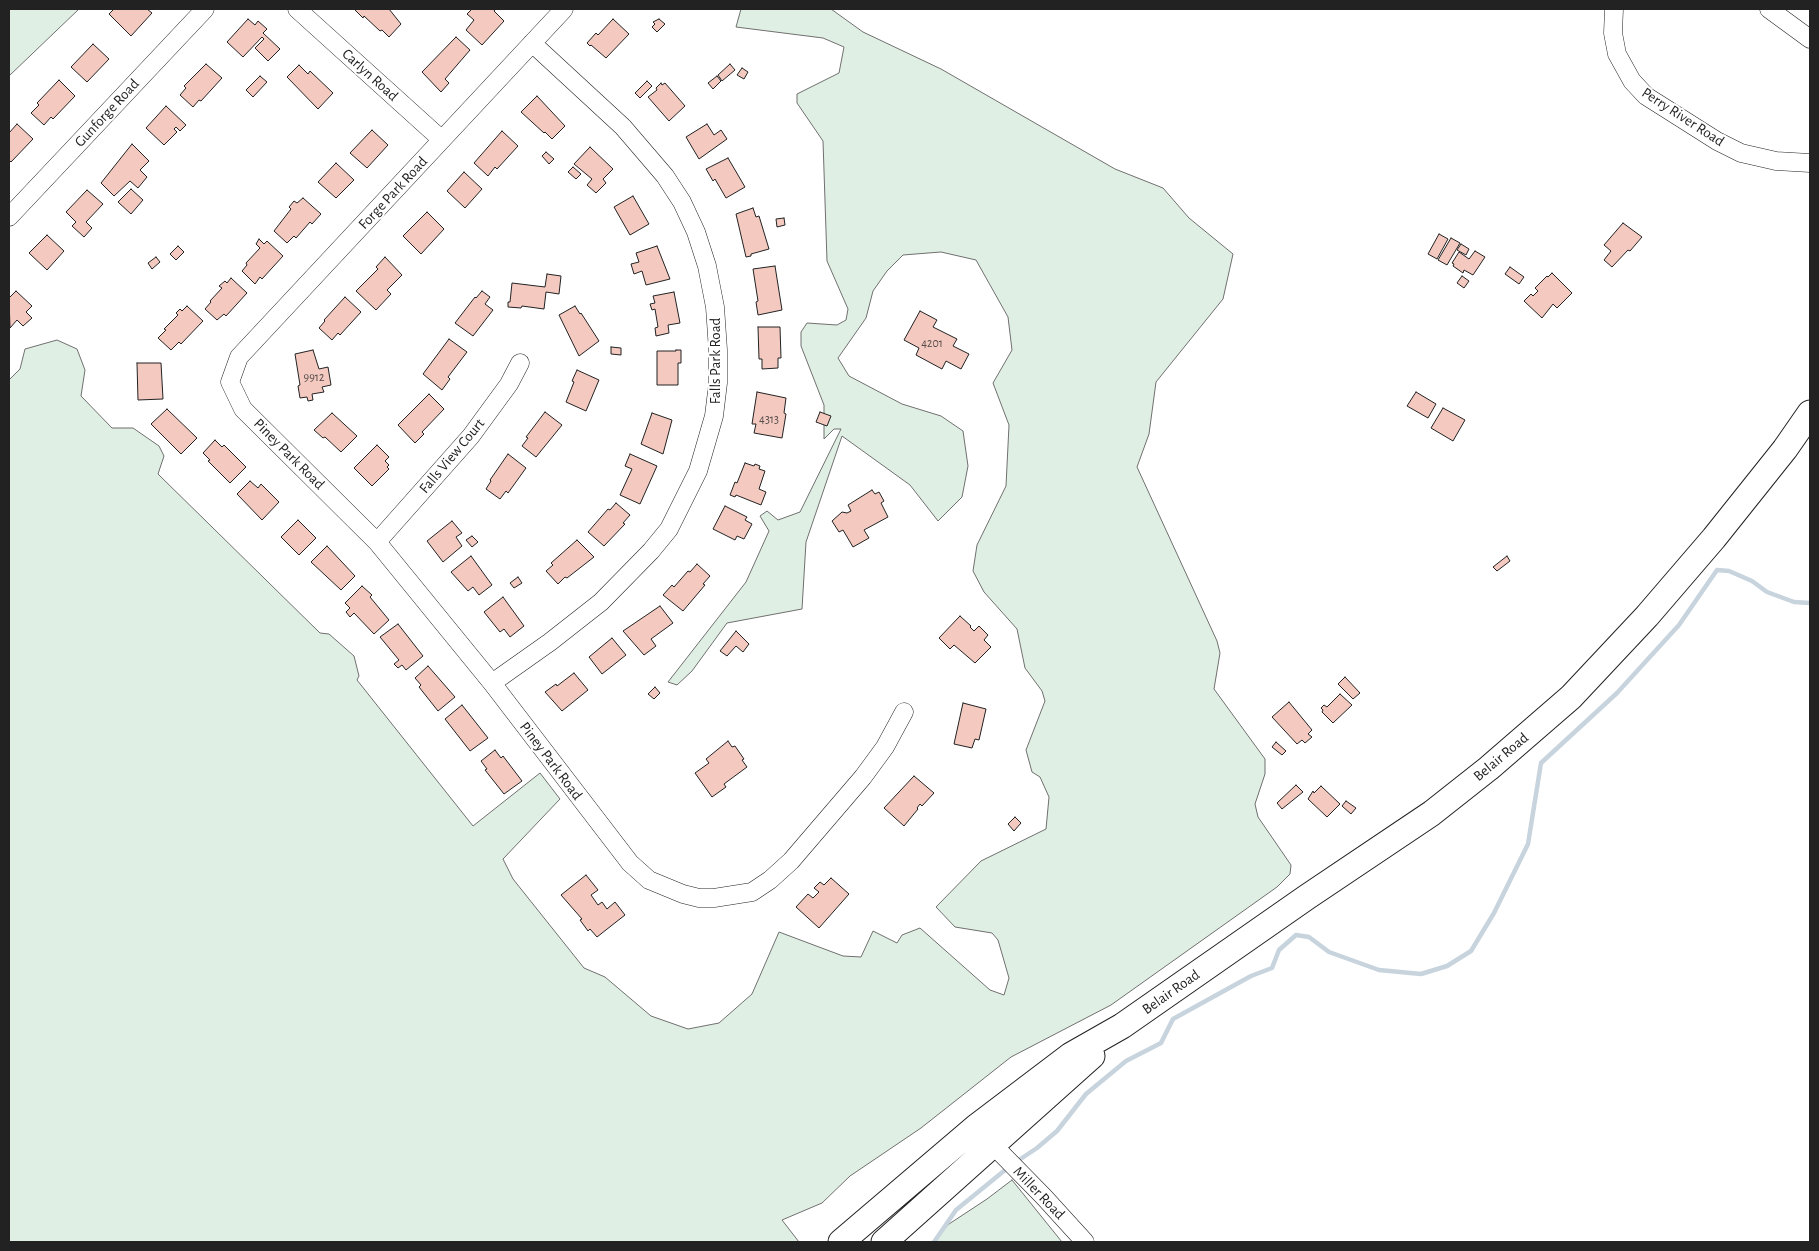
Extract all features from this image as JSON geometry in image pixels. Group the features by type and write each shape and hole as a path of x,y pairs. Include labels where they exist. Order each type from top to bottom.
{"highway":[{"name":"Belair Road","path":"841,1242 976,1127 1071,1055 1122,1026 1307,897 1432,813 1489,768 1571,697 1647,616 1708,545 1810,414"},
{"name":"Belair Road","path":"884,1242 1006,1159 1082,1066 1122,1026"},
{"path":"976,1127 1006,1159"}],"street":[{"name":"Gunforge Road","path":"9,217 204,9"},
{"name":"Carlyn Road","path":"297,9 442,140"},
{"name":"Forge Park Road","path":"230,382 239,357 564,9"},
{"name":"Perry River Road","path":"1614,9 1613,33 1617,54 1632,82 1646,96 1717,141 1741,153 1776,161 1810,163"},
{"path":"1769,9 1810,38"},
{"name":"Falls Park Road","path":"492,683 550,642 601,602 633,570 669,529 698,471 714,416 718,383 715,306 707,266 696,232 682,202 665,176 623,127 532,43"},
{"name":"Falls View Court","path":"377,542 471,436 509,384 520,364"},
{"name":"Piney Park Road","path":"230,382 243,409 377,542 492,683 630,863 649,880 683,894 699,898 714,898 752,892 770,880 791,861 863,777 885,747 904,712"},
{"name":"Miller Road","path":"1006,1159 1085,1242"}],"green space":[{"path":"9,9 79,9 9,76"},
{"path":"741,9 831,9 863,32 941,69 1115,169 1163,188 1189,218 1233,254 1223,299 1156,382 1149,434 1137,467 1217,641 1220,653 1214,689 1265,759 1265,774 1255,804 1258,817 1291,865 1290,874 1277,887 1111,1005 1011,1057 921,1128 850,1176 822,1203 782,1220 799,1242 9,1242 9,380 20,369 25,349 57,340 77,349 85,370 81,396 112,428 133,428 159,446 164,456 158,474 320,633 329,634 354,656 359,676 357,680 473,826 540,773 560,799 503,859 513,879 584,968 605,977 651,1016 688,1029 719,1023 752,994 779,932 843,956 861,957 873,931 897,943 902,935 920,928 990,990 1004,995 1009,978 998,940 992,933 955,927 936,907 981,861 1046,829 1049,797 1040,777 1032,772 1026,750 1045,701 1042,691 1025,668 1017,629 984,592 973,571 977,545 1006,486 1009,425 993,383 1012,350 1008,317 976,260 941,252 903,255 887,271 873,291 866,318 838,358 849,376 902,404 941,416 963,431 968,466 962,497 938,521 910,485 842,436 806,542 802,609 727,623 692,671 677,685 668,682 746,582 769,531 760,516 767,511 778,520 800,512 841,429 834,429 824,439 824,405 801,346 801,332 807,323 837,325 846,320 848,309 827,261 823,141 797,103 797,94 839,73 844,47 823,38 736,27"},
{"path":"1012,1180 1062,1242 932,1242 949,1224"}],"building":[{"path":"114,9 147,9 152,13 131,36 109,14"},
{"path":"354,9 389,9 401,24 389,37"},
{"path":"472,9 496,9 494,11 504,21 482,45 466,30 474,20 467,14"},
{"path":"248,19 255,25 258,21 267,29 263,33 280,49 268,61 255,48 264,39 262,37 243,57 227,42"},
{"path":"613,19 629,34 606,58 587,43 596,33 598,35"},
{"path":"659,19 665,24 657,32 652,27 655,24 653,22"},
{"path":"456,37 470,50 445,79 449,83 441,92 422,72"},
{"path":"93,44 109,59 87,82 71,67"},
{"path":"206,64 222,78 193,107 180,95 186,88 184,86"},
{"path":"730,64 735,70 722,81 718,75"},
{"path":"299,65 308,74 310,71 333,93 318,109 287,77"},
{"path":"742,68 748,72 744,79 737,75"},
{"path":"260,76 267,82 253,97 246,90"},
{"path":"717,76 721,81 713,89 708,83"},
{"path":"59,80 75,96 53,119 51,117 44,125 31,113 39,105 37,103"},
{"path":"647,81 652,86 640,98 635,93"},
{"path":"661,83 662,85 665,83 685,106 669,121 648,97 657,90 656,88"},
{"path":"537,96 565,126 552,139 521,112"},
{"path":"166,106 186,125 180,131 176,127 174,129 177,132 164,145 146,128"},
{"path":"17,124 33,139 11,162 9,160 9,133"},
{"path":"707,124 714,135 721,130 727,139 699,159 686,137"},
{"path":"372,130 388,145 367,168 350,153"},
{"path":"502,131 518,146 488,176 474,163"},
{"path":"132,144 149,161 140,170 147,177 138,188 130,181 114,196 101,183"},
{"path":"590,147 613,169 603,179 606,183 596,193 587,185 592,179 574,164"},
{"path":"546,152 554,159 549,164 542,156"},
{"path":"728,158 745,187 726,198 715,179 713,181 706,169"},
{"path":"336,163 354,180 336,198 318,182"},
{"path":"573,167 581,174 576,179 568,172"},
{"path":"464,172 482,189 465,208 447,191"},
{"path":"131,189 143,200 131,214 118,202"},
{"path":"87,190 103,204 86,222 92,228 84,237 72,226 76,222 66,212"},
{"path":"633,196 649,224 630,235 614,207"},
{"path":"303,198 321,214 312,224 310,222 296,238 294,236 287,243 274,231 291,209 289,207 294,201 297,203"},
{"path":"753,208 756,217 759,216 769,249 746,257 736,214"},
{"path":"427,212 444,229 421,254 403,236"},
{"path":"784,218 785,225 777,227 776,219"},
{"path":"1623,223 1642,237 1612,267 1604,260 1611,251 1604,245"},
{"path":"1439,234 1448,239 1437,259 1428,254"},
{"path":"47,235 64,251 47,270 29,253"},
{"path":"1451,238 1460,243 1447,265 1438,260"},
{"path":"259,239 264,244 267,241 283,256 255,284 242,271 247,265 246,263 260,248 256,244"},
{"path":"1461,244 1469,249 1466,255 1457,250"},
{"path":"178,246 184,252 176,260 170,254"},
{"path":"657,246 670,279 646,285 642,271 634,274 631,264 639,262 636,253"},
{"path":"1475,251 1485,257 1473,275 1464,270 1463,273 1453,266 1454,264 1452,263 1459,252 1469,259"},
{"path":"156,257 160,262 152,269 148,263"},
{"path":"385,257 402,275 387,290 391,294 376,310 356,291 378,269 376,267"},
{"path":"775,266 782,310 758,315 756,302 758,301 753,269"},
{"path":"1510,267 1524,277 1519,284 1505,274"},
{"path":"1552,273 1572,293 1557,308 1553,304 1542,318 1524,301 1531,294 1533,296 1538,291 1535,288"},
{"path":"547,274 561,276 559,294 546,292 544,309 522,306 521,308 508,307 512,283 545,287"},
{"path":"1462,276 1469,281 1464,288 1457,283"},
{"path":"231,278 247,293 226,316 224,314 217,320 205,309 222,288 219,286 225,281 227,283"},
{"path":"16,291 32,306 26,312 32,318 23,326 17,320 10,328 9,298"},
{"path":"482,291 490,297 485,304 493,310 473,336 455,323"},
{"path":"674,292 680,323 668,325 669,333 656,336 655,328 658,327 655,309 652,310 650,304 655,303 653,296"},
{"path":"345,297 361,312 340,335 338,333 332,340 319,328"},
{"path":"187,306 203,321 181,344 179,342 171,350 158,338 178,315 176,313 180,309 182,311"},
{"path":"575,306 599,341 579,356 559,315"},
{"path":"920,311 937,320 933,327 957,339 953,346 969,354 961,369 946,361 942,369 916,355 919,348 904,340"},
{"path":"758,327 780,327 781,358 778,358 778,368 762,369 762,359 759,359"},
{"path":"449,339 467,352 448,377 450,379 442,390 423,374"},
{"path":"611,347 621,348 621,355 611,354"},
{"path":"313,350 319,369 328,367 331,385 322,387 324,392 312,394 313,400 308,401 307,397 300,398 295,354"},
{"path":"681,350 681,363 678,363 678,385 657,385 657,351"},
{"path":"137,363 161,363 163,399 138,400"},
{"path":"577,370 599,380 586,411 566,402"},
{"path":"757,392 786,398 784,413 786,414 782,438 754,433 756,424 752,424"},
{"path":"1416,392 1436,404 1428,418 1407,406"},
{"path":"429,394 444,409 422,432 424,434 415,443 398,425"},
{"path":"1443,408 1465,420 1453,441 1431,428"},
{"path":"167,409 197,438 181,454 151,424"},
{"path":"545,412 562,425 536,457 522,446 528,438 526,437"},
{"path":"820,412 831,416 827,426 816,422"},
{"path":"332,413 357,436 341,452 325,437 323,438 314,430"},
{"path":"652,413 672,420 663,454 641,444"},
{"path":"215,440 222,447 224,445 246,467 230,483 208,461 210,460 203,453"},
{"path":"377,445 389,457 385,461 389,465 387,467 389,469 372,486 354,468"},
{"path":"508,454 526,468 508,493 506,491 500,499 486,489"},
{"path":"630,454 657,466 640,504 620,495 632,469 625,466"},
{"path":"745,463 760,466 759,469 765,471 759,489 766,492 761,505 736,495 735,497 730,495"},
{"path":"250,481 258,488 261,484 279,502 262,520 237,494"},
{"path":"872,490 875,494 879,492 884,501 881,503 888,517 864,530 869,538 853,547 843,530 839,532 832,521 842,512 847,513 851,511 848,505"},
{"path":"616,503 630,515 623,523 625,524 604,546 588,532 608,509 610,510"},
{"path":"725,506 747,517 745,520 752,524 744,539 737,536 735,540 713,529"},
{"path":"298,520 316,538 299,555 281,537"},
{"path":"452,521 462,533 456,537 462,546 443,562 427,541"},
{"path":"472,536 478,542 472,547 466,540"},
{"path":"577,540 594,557 558,584 546,571 553,565 551,563"},
{"path":"327,546 355,576 341,590 311,562"},
{"path":"471,556 492,585 479,595 473,587 468,591 451,572"},
{"path":"1507,556 1510,561 1497,571 1493,567"},
{"path":"697,564 710,576 703,584 705,585 683,611 663,595"},
{"path":"518,577 522,583 514,588 510,583"},
{"path":"362,586 372,595 370,597 389,620 374,634 354,613 350,617 346,612 350,608 345,603"},
{"path":"503,597 524,626 510,637 504,629 500,632 484,612"},
{"path":"660,606 673,623 651,639 656,646 644,655 623,631"},
{"path":"960,616 974,631 979,626 988,635 984,640 991,647 975,663 954,645 950,649 939,638"},
{"path":"398,624 423,656 406,670 402,665 398,668 394,664 399,660 380,637"},
{"path":"736,631 749,644 743,652 736,646 727,656 720,651"},
{"path":"612,638 626,655 602,674 589,657"},
{"path":"428,666 455,697 438,711 419,687 421,685 415,678"},
{"path":"574,673 588,690 562,711 545,692 556,684 557,686"},
{"path":"1345,677 1360,693 1353,699 1338,684"},
{"path":"655,687 660,693 654,699 648,694"},
{"path":"1340,694 1352,705 1333,723 1322,712 1321,708 1324,705 1327,707"},
{"path":"1289,702 1312,730 1308,734 1312,737 1305,743 1302,740 1297,744 1272,717"},
{"path":"963,703 986,709 979,740 975,739 972,748 954,744"},
{"path":"462,705 488,738 470,751 445,719"},
{"path":"728,741 732,747 735,746 747,767 724,784 726,787 712,797 695,773 709,763 706,759"},
{"path":"1276,742 1286,751 1282,755 1272,747"},
{"path":"495,750 501,758 503,756 522,781 504,794 485,770 487,769 481,761"},
{"path":"914,776 934,793 922,806 920,804 904,826 884,808"},
{"path":"1296,785 1303,792 1282,809 1277,803"},
{"path":"1321,786 1340,804 1327,817 1308,799 1313,791 1314,793"},
{"path":"1346,801 1356,808 1351,814 1342,806"},
{"path":"1015,817 1021,823 1014,831 1008,824"},
{"path":"586,875 598,890 591,895 598,905 602,902 607,909 615,902 625,915 597,937 590,929 588,931 580,920 582,919 561,895"},
{"path":"831,878 849,894 819,928 796,907 808,894 813,898 819,892 814,888 820,882 824,885"}],"waterway":[{"path":"1016,1162 1057,1131 1086,1094 1126,1061 1161,1043 1173,1019 1251,976 1272,968 1279,950 1296,935 1309,937 1329,952 1379,970 1421,974 1447,966 1471,951 1494,913 1528,844 1541,763 1617,693 1679,625 1717,570 1729,571 1752,581 1767,592 1794,602 1810,603"},
{"path":"934,1242 956,1210 1010,1166"}]}
